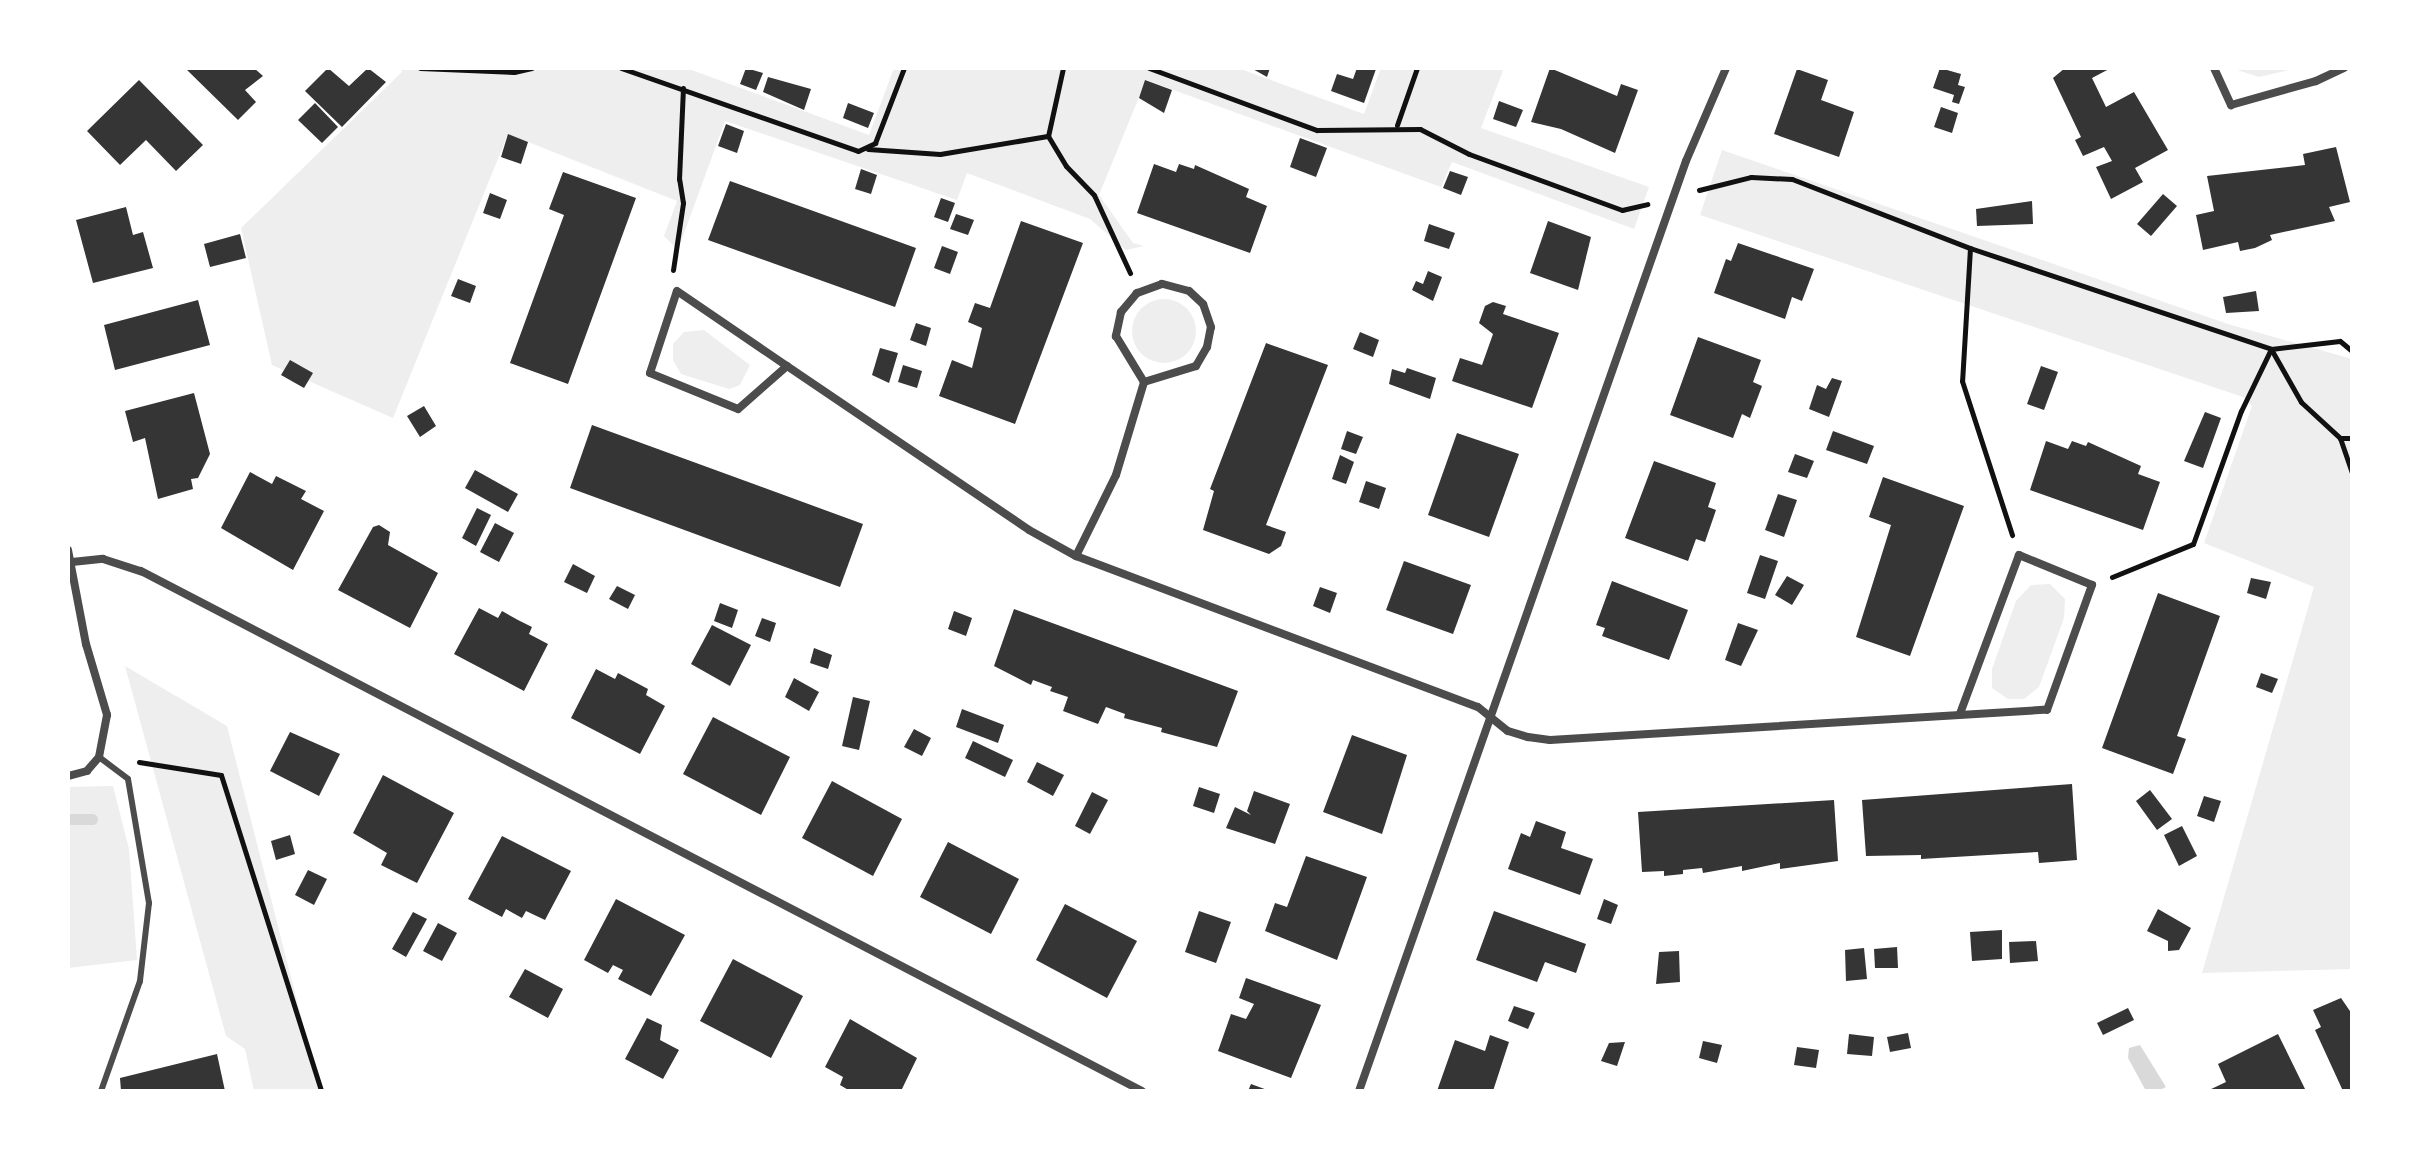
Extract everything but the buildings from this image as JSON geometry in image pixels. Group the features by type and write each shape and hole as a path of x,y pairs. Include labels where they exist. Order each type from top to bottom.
{"street":[{"path":"1359,1091 1673,197 1726,68"},
{"path":"2214,68 2231,105 2316,81 2344,68"},
{"path":"1076,556 1116,475 1144,382 1116,336 1121,312 1137,293 1162,284 1189,291 1203,304 1211,327 1207,347 1196,366 1144,382"},
{"path":"787,366 738,409 650,373 677,291 1076,556 1478,707 1508,731 1550,740 2047,710 2092,585 2019,555 1960,714"},
{"path":"68,550 86,644 107,715 99,757 87,771 68,776"},
{"path":"72,562 103,559 141,571 1142,1091"}],"lane":[{"path":"99,757 128,779 149,903 140,981 101,1091"}],"path":[{"path":"420,68 514,72 532,68"},
{"path":"621,68 848,149 940,154 1048,136"},
{"path":"868,149 879,135 904,68"},
{"path":"1063,68 1048,136 1066,166 1094,195 1137,293"},
{"path":"1149,68 1317,130 1397,125 1438,134 1469,154 1622,210 1730,180 1792,179 1970,248 2271,349 2340,341 2352,351"},
{"path":"1397,125 1417,68"},
{"path":"677,291 671,258 683,203 679,179 683,88"},
{"path":"1970,248 1962,381 2019,555"},
{"path":"2271,349 2301,402 2340,438 2352,473"},
{"path":"2092,585 2193,544 2241,411 2271,349"},
{"path":"2340,438 2352,438"},
{"path":"99,757 221,775 321,1091"}],"shaded area":[{"path":"400,68 686,68 869,135 894,68 1238,68 1364,114 1381,68 1504,68 1481,128 1649,187 1634,229 1452,162 1441,187 1146,80 1099,195 1133,243 1144,246 1126,250 1090,219 967,173 957,200 725,121 678,250 664,236 677,201 508,134 393,418 272,365 241,228 402,72"},
{"path":"2231,68 2297,68 2259,77"},
{"path":"1722,150 2228,324 2352,359 2352,969 2202,973 2314,587 2204,543 2252,406 2243,397 1700,215"},
{"path":"1164,299 1176,301 1187,308 1194,319 1194,343 1187,354 1176,361 1164,363 1152,361 1141,354 1134,343 1132,331 1134,319 1141,308 1152,301"},
{"path":"704,330 750,365 740,385 729,389 681,374 673,360 673,344 684,332"},
{"path":"2050,584 2065,599 2064,618 2039,687 2024,699 2008,699 1992,688 1992,669 2016,601 2031,585"},
{"path":"125,666 227,726 320,1091 254,1091 245,1049 226,1036"},
{"path":"113,786 129,849 137,960 68,968 68,787"},
{"path":"2140,1045 2166,1087 2158,1091 2146,1091 2128,1058 2129,1048"}],"waterway":[{"path":"68,819 92,819"}]}
